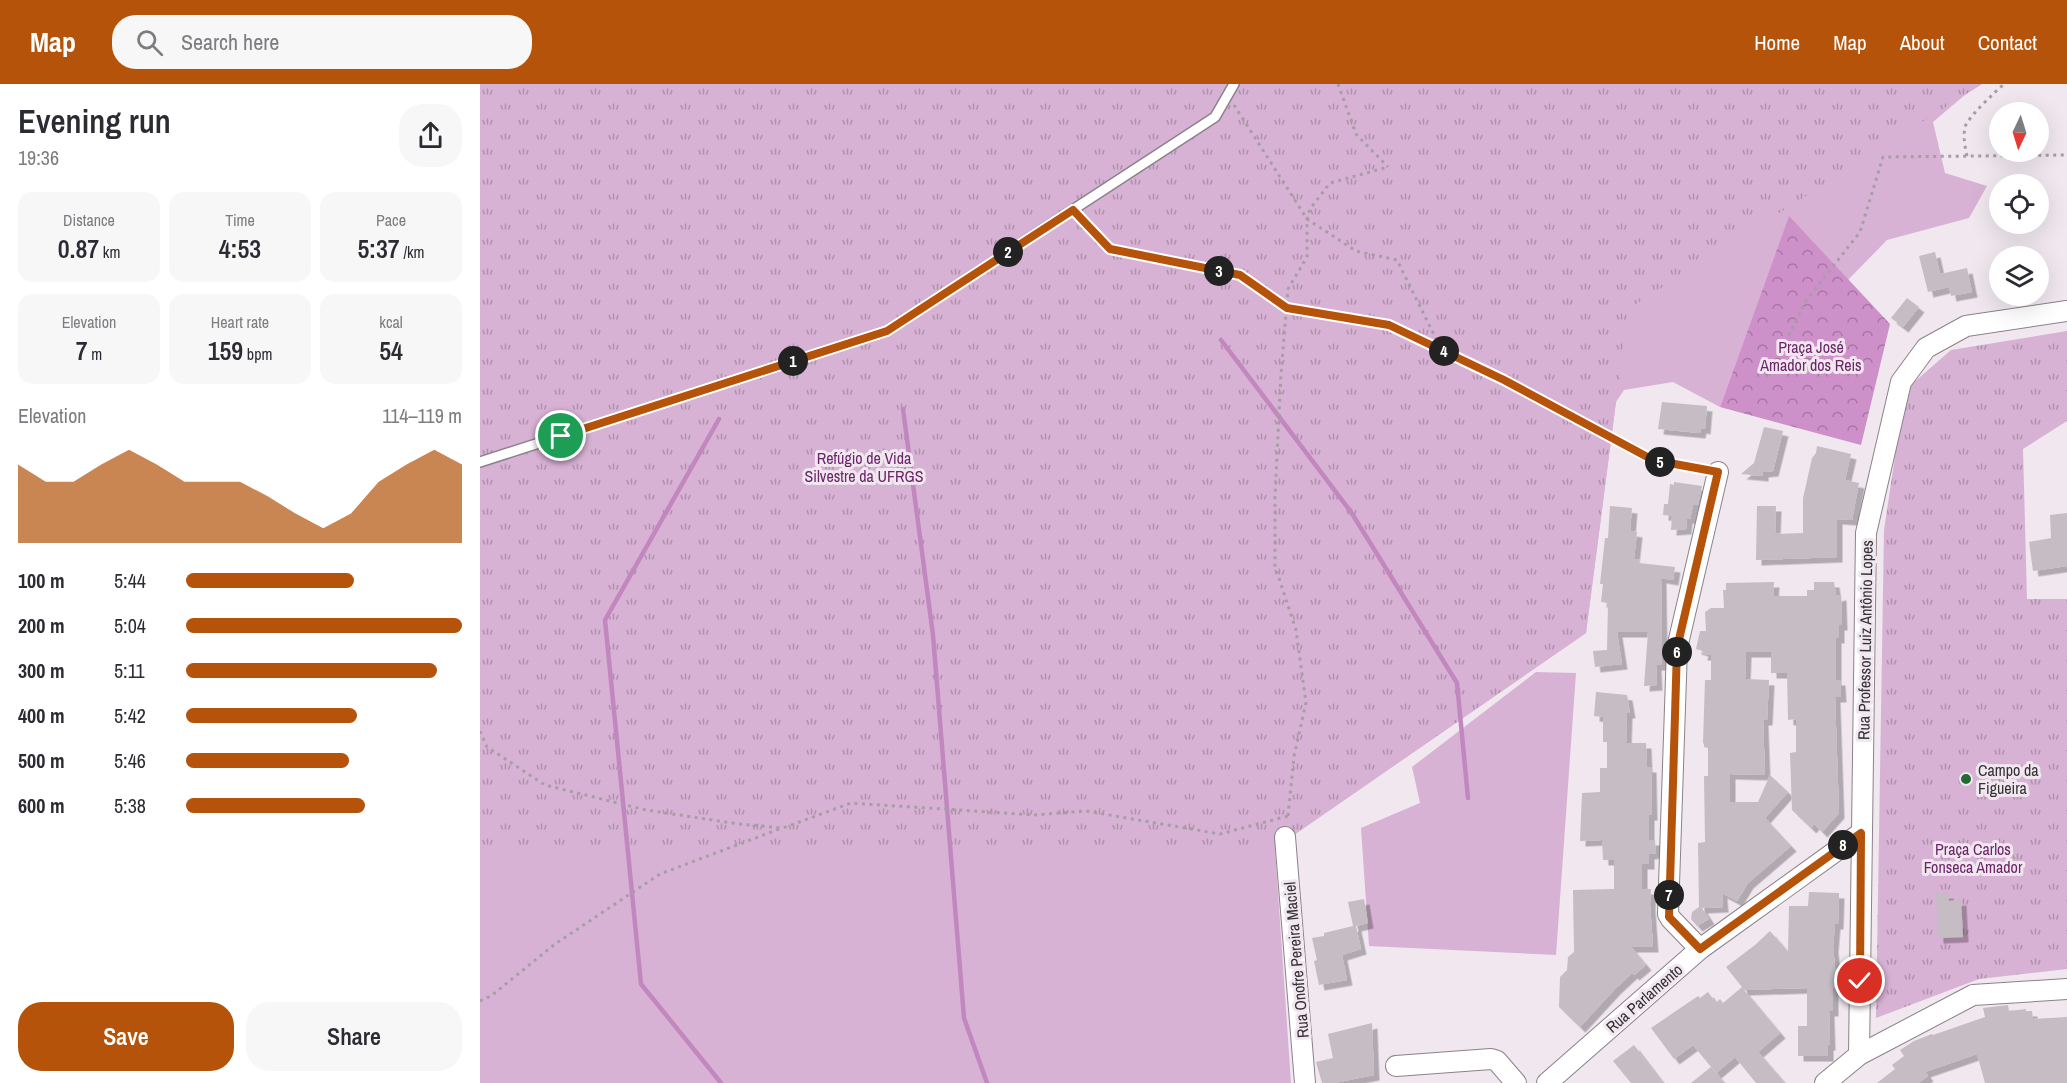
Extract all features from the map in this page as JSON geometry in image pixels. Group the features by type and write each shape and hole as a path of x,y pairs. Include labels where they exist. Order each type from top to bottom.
{"street":[{"name":"Rua Professor Luiz Antônio Lopes","path":"1859,1055 1866,532 1901,382 1926,348 1966,326 2067,311"},
{"path":"1700,949 1668,914 1677,648 1718,472"},
{"name":"Rua Parlamento","path":"1546,1083 1700,949 1861,833"},
{"name":"Rua Onofre Pereira Maciel","path":"1285,837 1305,1083"},
{"path":"1826,1083 1859,1055 1973,995 2067,989"},
{"path":"1396,1066 1494,1059 1516,1083"}],"lane":[{"path":"480,462 887,331 1215,117 1234,84"}],"path":[{"path":"1285,837 1294,756 1306,703 1296,630 1275,566 1281,374 1288,289 1307,257 1307,219 1310,209 1330,183 1388,166 1356,134 1338,84"},
{"path":"1967,156 1964,142 1966,126 1985,102 2004,84"},
{"path":"1226,98 1235,106 1307,219 1356,251 1397,260 1442,350"},
{"path":"1769,376 1805,302 1860,232 1883,157 2067,155"},
{"path":"1073,210 1110,249 1240,275 1287,308 1389,325 1504,380 1653,460 1718,472"},
{"path":"480,731 487,747 545,785 646,810 783,828"},
{"path":"480,1001 490,996 555,945 660,874 851,802 1034,814 1086,811 1220,834 1287,816"}],"green space":[{"name":"Refúgio de Vida Silvestre da UFRGS","path":"480,84 1982,84 1966,94 1933,122 1945,173 1987,186 1969,218 1887,240 1848,280 1789,217 1720,407 1673,382 1624,390 1616,402 1586,633 1275,848 1291,1083 480,1083"},
{"name":"Refúgio de Vida Silvestre da UFRGS","path":"480,84 1982,84 1628,309 1586,633 1275,848 480,851"},
{"name":"Praça José Amador dos Reis","path":"1789,216 1890,324 1861,445 1720,407"},
{"name":"Praça Carlos Fonseca Amador","path":"2067,331 2067,421 2023,449 2027,599 2067,599 2067,969 1979,979 1876,1018 1884,530 1905,390 1951,350"},
{"path":"1536,672 1576,673 1556,955 1369,946 1361,828 1420,803 1412,767"}],"building":[{"path":"1935,252 1940,274 1967,268 1972,292 1951,296 1949,287 1928,292 1919,256"},
{"path":"1907,298 1919,307 1903,327 1891,318"},
{"path":"1662,402 1707,406 1705,429 1701,428 1700,433 1658,429"},
{"path":"1764,427 1783,431 1773,471 1763,472 1763,476 1741,474 1754,463"},
{"path":"1817,446 1851,454 1845,480 1859,483 1852,520 1837,519 1837,557 1756,560 1757,506 1776,506 1775,534 1803,533 1803,498"},
{"path":"1674,482 1702,486 1698,505 1693,505 1690,519 1687,518 1686,529 1671,530 1672,516 1663,515 1664,504 1668,504 1670,484 1674,485"},
{"path":"1610,506 1632,508 1630,531 1637,532 1634,559 1640,560 1639,563 1675,567 1673,580 1661,578 1662,644 1661,665 1656,665 1657,685 1644,686 1648,632 1617,632 1622,664 1595,667 1593,651 1607,650 1608,603 1601,602 1603,584 1600,584 1605,538 1608,538"},
{"path":"2067,513 2067,566 2033,571 2029,542 2051,538 2050,515"},
{"path":"1774,582 1773,596 1807,596 1807,590 1814,590 1814,582 1834,582 1836,596 1841,595 1842,625 1839,625 1839,638 1836,638 1836,680 1840,680 1841,697 1835,697 1839,813 1822,832 1814,824 1811,828 1792,810 1790,753 1796,752 1796,719 1788,720 1787,673 1771,673 1771,652 1746,652 1745,679 1769,680 1767,720 1763,720 1765,775 1730,774 1730,802 1758,802 1770,775 1788,792 1765,818 1791,846 1748,883 1737,901 1722,893 1723,907 1702,908 1709,919 1697,926 1691,919 1692,912 1699,907 1698,843 1705,842 1704,776 1708,776 1708,748 1704,747 1703,743 1705,680 1711,680 1711,655 1702,655 1703,651 1696,649 1700,631 1706,631 1705,612 1711,608 1724,608 1723,590 1726,590 1726,583"},
{"path":"1596,692 1627,695 1630,713 1627,713 1626,743 1646,743 1647,767 1651,767 1652,815 1649,815 1649,840 1655,840 1656,853 1649,854 1649,864 1642,864 1642,889 1651,889 1653,947 1631,947 1646,965 1634,975 1632,973 1580,1027 1559,1007 1560,977 1567,970 1568,957 1574,952 1573,890 1614,889 1614,860 1603,860 1602,840 1580,841 1582,793 1600,792 1600,768 1607,768 1607,742 1603,742 1603,717 1594,716"},
{"path":"1809,892 1839,893 1838,924 1835,924 1833,947 1837,988 1833,988 1833,1011 1829,1011 1828,1056 1798,1056 1798,1026 1807,1026 1807,988 1744,990 1780,1033 1758,1052 1785,1083 1756,1083 1735,1057 1716,1073 1693,1045 1674,1059 1651,1028 1698,996 1700,998 1708,992 1716,1003 1720,999 1723,1003 1742,987 1726,967 1770,931 1788,952 1789,906 1808,906"},
{"path":"1948,893 1949,901 1961,900 1963,937 1938,938 1936,894"},
{"path":"1364,899 1368,923 1356,926 1361,949 1342,955 1347,980 1319,985 1312,938 1353,926 1348,902"},
{"path":"2008,1005 2009,1011 2026,1009 2026,1011 2032,1011 2033,1019 2067,1017 2067,1083 1985,1083 1977,1054 1925,1072 1928,1076 1918,1083 1877,1083 1895,1069 1892,1065 1904,1056 1900,1050 1914,1041 1985,1017 1983,1008"},
{"path":"1372,1023 1374,1075 1334,1083 1322,1083 1316,1062 1333,1058 1328,1034"},
{"path":"1634,1045 1663,1083 1631,1083 1613,1061"},
{"path":"1711,1067 1724,1083 1691,1083"}],"waterway":[{"path":"1221,340 1351,512 1457,683 1468,798"},
{"path":"903,409 933,635 964,1018 987,1083"},
{"path":"719,419 605,620 641,984 721,1083"}],"place":[{"name":"Campo da Figueira","path":"1966,779"}],"route":[{"path":"561,436 887,331 1073,210 1110,249 1240,275 1287,308 1389,325 1504,380 1653,460 1718,472 1677,648 1668,914 1700,949 1861,833 1860,981"}]}
